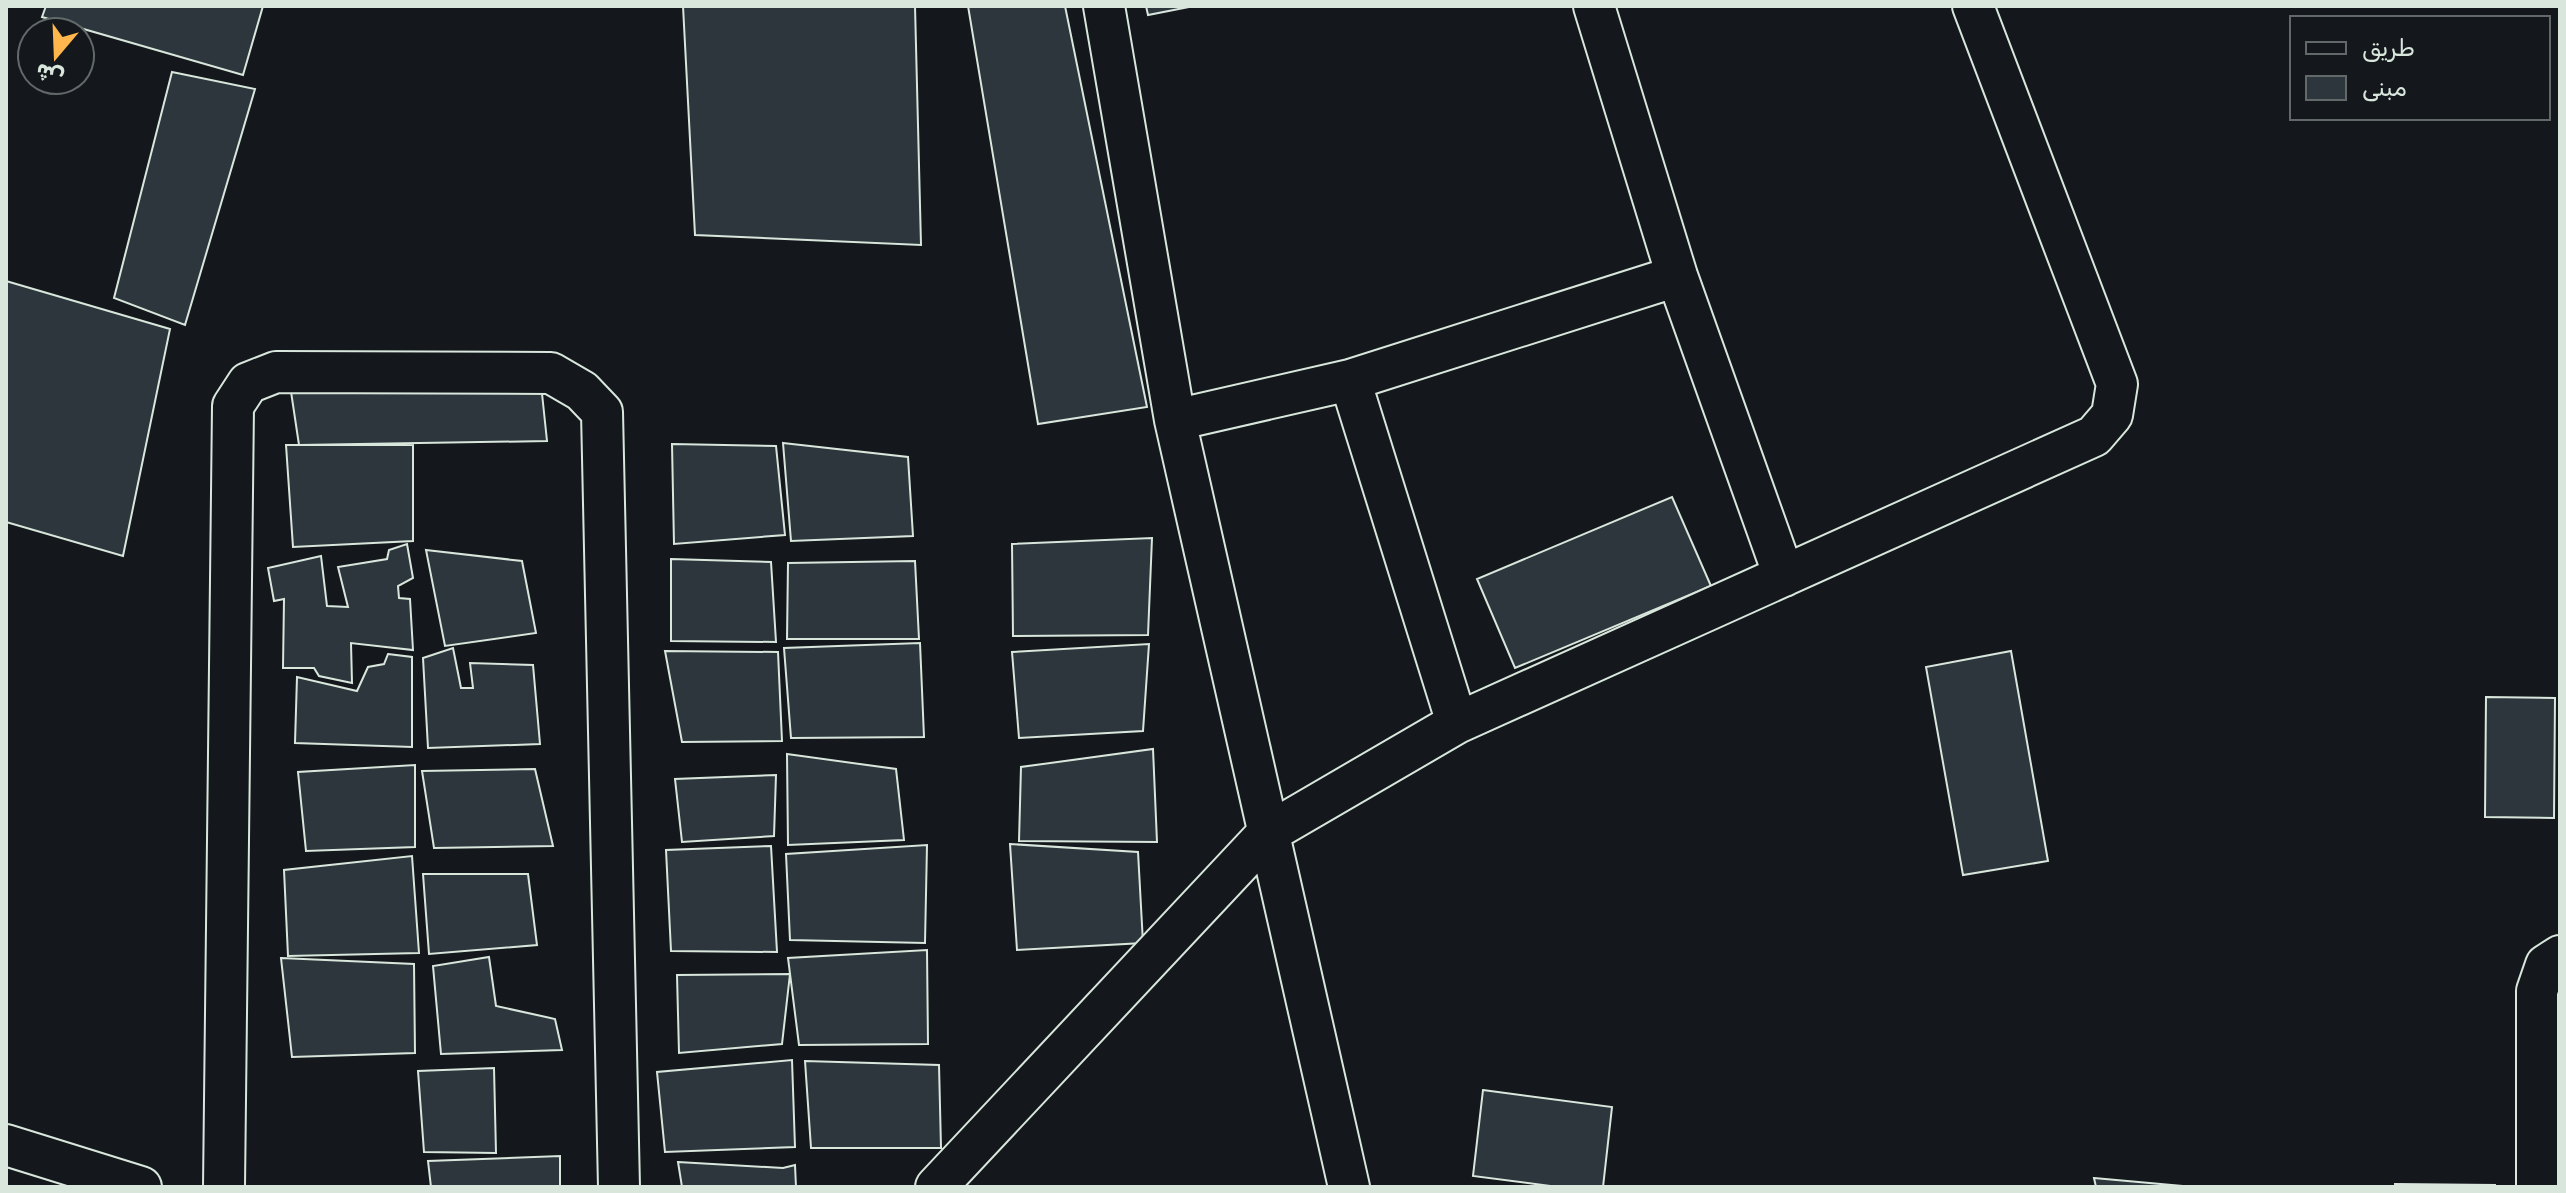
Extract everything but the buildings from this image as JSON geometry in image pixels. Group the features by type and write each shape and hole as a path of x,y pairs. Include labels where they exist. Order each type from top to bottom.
{"street":[{"path":"1104,6 1175,420 1349,1187"},
{"path":"1594,6 1677,276 1784,576"},
{"path":"936,1187 1268,833 1457,723 2094,436 2112,415 2117,384 1973,6"},
{"path":"1175,420 1350,380 1677,276"},
{"path":"224,1187 233,406 248,383 276,372 551,373 582,391 602,412 619,1187"},
{"path":"1350,380 1457,723"},
{"path":"2537,1187 2537,991 2546,965 2560,956"},
{"path":"6,1145 141,1187"}]}
